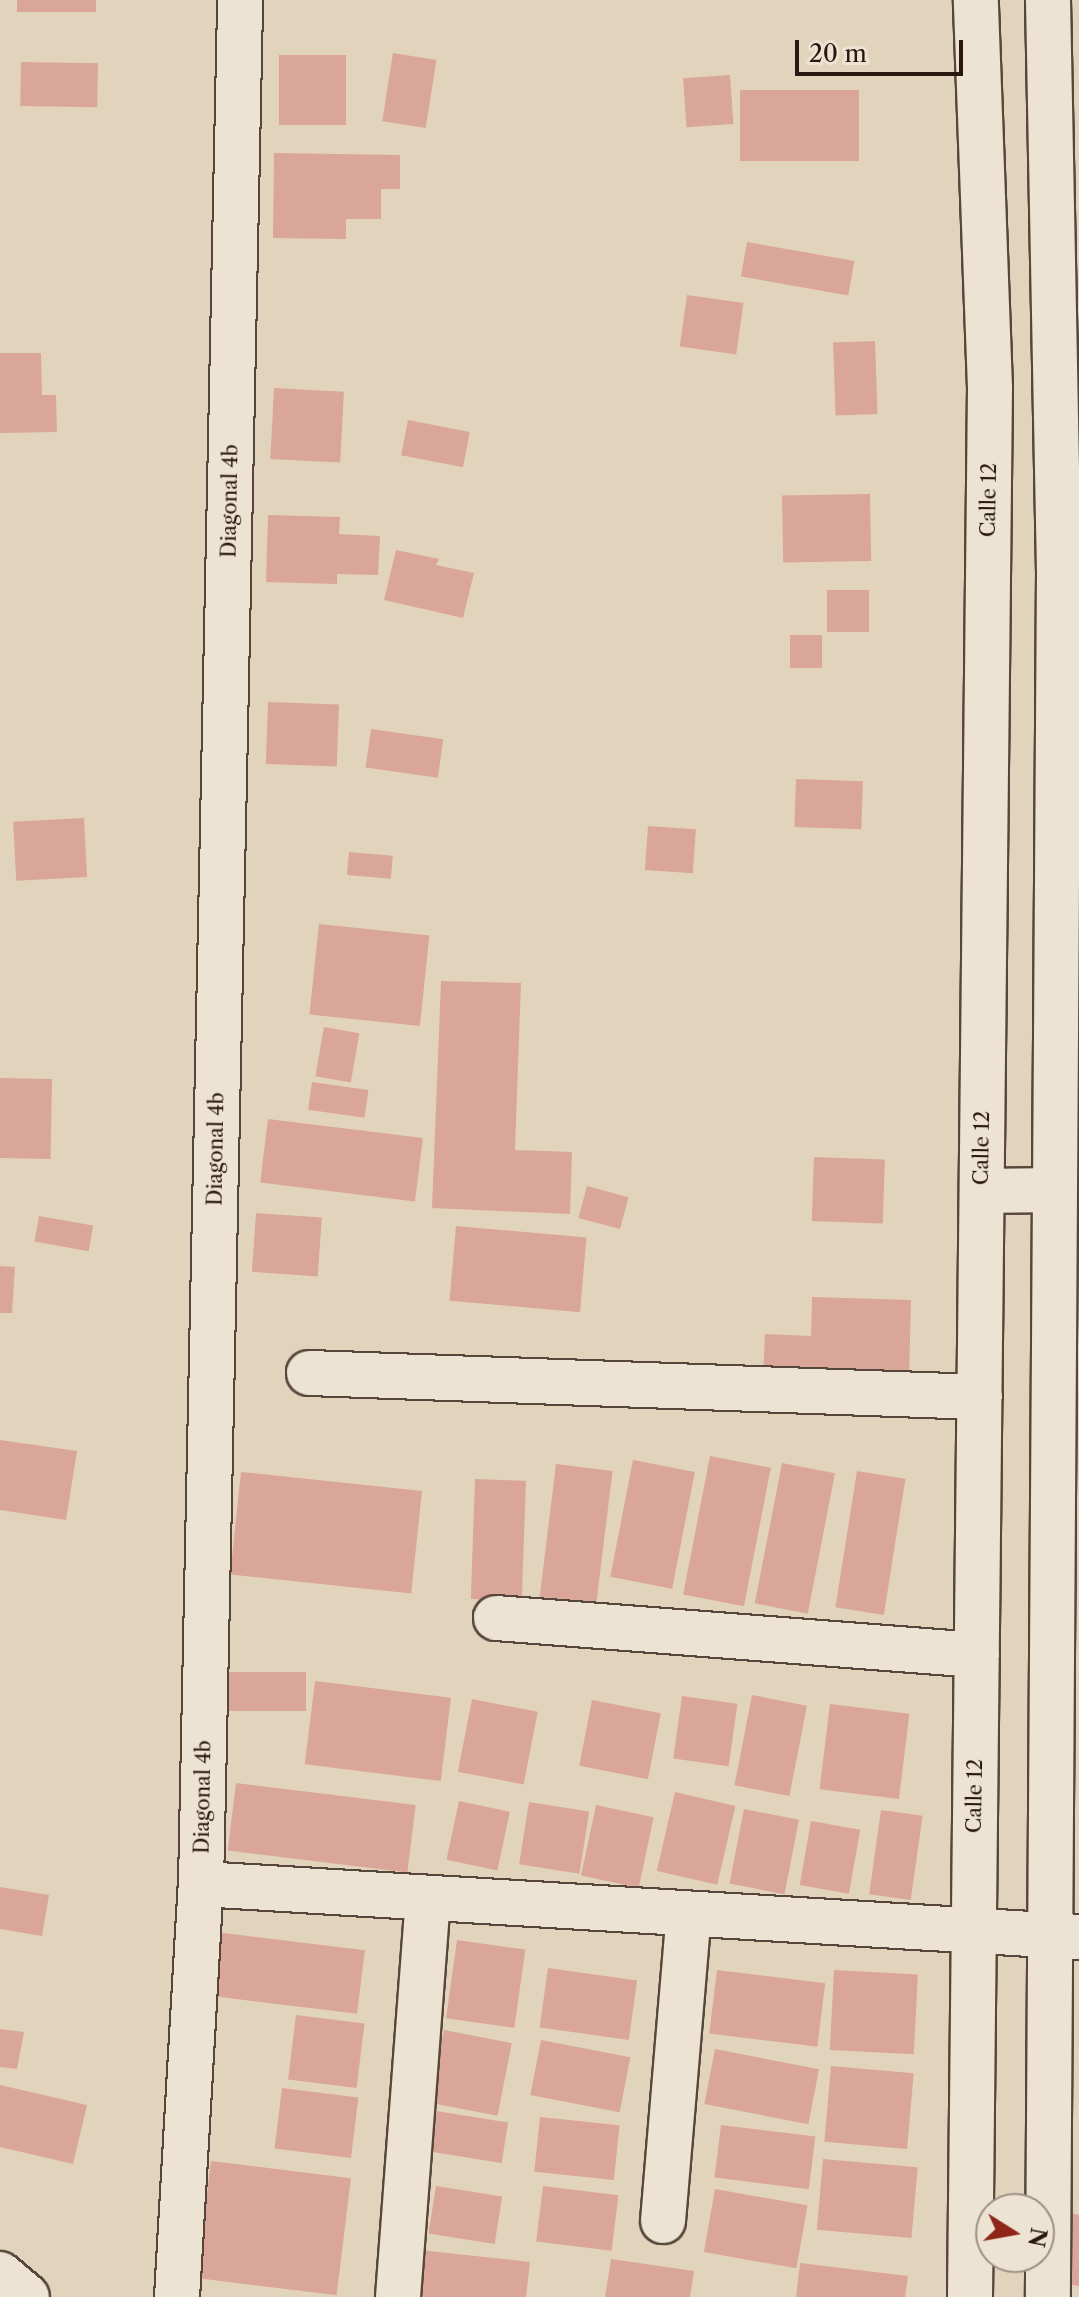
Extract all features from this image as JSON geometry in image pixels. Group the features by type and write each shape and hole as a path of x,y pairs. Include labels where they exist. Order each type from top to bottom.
{"street":[{"name":"Diagonal 4b","path":"177,2297 201,1884 240,0"},
{"name":"Calle 12","path":"970,2297 990,388 976,0"},
{"path":"1048,0 1059,572 1055,1190 1064,1936 1048,2297"},
{"path":"980,118 1050,114"},
{"path":"982,1191 1055,1190"},
{"path":"309,1373 980,1397"},
{"path":"496,1618 977,1655"},
{"path":"201,1884 1064,1936"},
{"path":"398,2297 428,1898"},
{"path":"663,2221 689,1914"},
{"path":"0,2274 27,2297"}],"building":[{"path":"17,0 96,0 96,12 17,12"},
{"path":"393,53 436,60 426,128 382,121"},
{"path":"279,55 346,55 346,125 279,125"},
{"path":"21,62 98,63 97,107 20,106"},
{"path":"730,75 733,124 687,127 683,78"},
{"path":"740,90 859,90 859,161 740,161"},
{"path":"274,153 400,155 400,189 381,189 381,219 346,219 346,239 273,238"},
{"path":"747,242 854,261 848,295 741,276"},
{"path":"687,295 743,303 736,354 680,346"},
{"path":"875,341 878,414 836,415 833,342"},
{"path":"0,353 41,353 42,395 56,395 57,432 0,433"},
{"path":"274,388 344,392 340,463 270,459"},
{"path":"408,420 470,432 463,467 401,455"},
{"path":"870,494 871,561 783,563 782,496"},
{"path":"268,515 340,517 339,534 380,536 378,575 337,574 337,584 266,582"},
{"path":"396,550 439,559 436,565 474,573 463,618 384,600"},
{"path":"827,590 869,590 869,632 827,632"},
{"path":"790,635 822,635 822,668 790,668"},
{"path":"268,702 339,704 337,766 266,764"},
{"path":"371,729 443,739 438,778 366,768"},
{"path":"796,779 863,781 861,829 794,827"},
{"path":"84,818 87,877 16,881 13,822"},
{"path":"648,826 696,829 693,873 645,870"},
{"path":"349,852 393,856 391,879 347,875"},
{"path":"319,924 429,936 420,1026 309,1015"},
{"path":"441,981 521,983 515,1150 572,1152 570,1214 432,1208"},
{"path":"324,1027 359,1033 351,1082 315,1076"},
{"path":"0,1078 52,1079 51,1159 0,1158"},
{"path":"312,1082 368,1090 365,1118 308,1110"},
{"path":"268,1119 423,1138 415,1202 260,1183"},
{"path":"814,1157 885,1159 883,1223 812,1221"},
{"path":"587,1186 629,1197 620,1229 578,1218"},
{"path":"256,1213 322,1218 318,1276 252,1272"},
{"path":"39,1216 93,1226 89,1251 34,1242"},
{"path":"456,1226 587,1237 580,1312 449,1301"},
{"path":"0,1266 15,1267 12,1313 0,1313"},
{"path":"812,1297 911,1300 909,1379 763,1375 765,1334 811,1336"},
{"path":"0,1440 77,1451 66,1520 0,1510"},
{"path":"710,1456 771,1468 744,1606 683,1594"},
{"path":"633,1460 695,1472 672,1589 610,1577"},
{"path":"782,1463 835,1473 808,1614 755,1603"},
{"path":"556,1464 613,1471 596,1604 540,1597"},
{"path":"857,1471 905,1479 884,1615 835,1607"},
{"path":"241,1472 422,1491 411,1593 230,1574"},
{"path":"475,1479 526,1481 522,1601 471,1599"},
{"path":"229,1672 306,1672 306,1711 229,1711"},
{"path":"315,1681 451,1698 441,1781 305,1764"},
{"path":"752,1695 807,1706 789,1796 734,1785"},
{"path":"682,1696 737,1704 729,1766 673,1758"},
{"path":"472,1699 538,1712 524,1784 458,1772"},
{"path":"592,1700 661,1713 648,1779 579,1766"},
{"path":"830,1704 909,1714 899,1799 820,1789"},
{"path":"236,1783 416,1805 407,1873 228,1850"},
{"path":"675,1792 735,1806 717,1885 657,1871"},
{"path":"459,1801 510,1812 497,1871 447,1860"},
{"path":"529,1802 589,1812 579,1874 519,1864"},
{"path":"596,1805 654,1817 639,1888 581,1875"},
{"path":"744,1809 799,1820 784,1894 729,1884"},
{"path":"881,1810 923,1816 911,1900 869,1894"},
{"path":"811,1821 860,1830 849,1894 800,1885"},
{"path":"0,1887 49,1895 42,1936 0,1929"},
{"path":"216,1932 365,1950 357,2014 208,1996"},
{"path":"457,1940 525,1950 514,2028 446,2018"},
{"path":"548,1968 637,1981 629,2040 540,2027"},
{"path":"717,1970 825,1983 817,2047 709,2034"},
{"path":"834,1970 918,1974 914,2054 830,2050"},
{"path":"296,2015 364,2023 357,2088 288,2080"},
{"path":"0,2029 24,2032 17,2069 0,2067"},
{"path":"444,2030 512,2043 498,2116 430,2103"},
{"path":"541,2040 630,2057 620,2112 530,2095"},
{"path":"715,2049 819,2069 808,2124 704,2104"},
{"path":"831,2066 914,2073 907,2149 824,2142"},
{"path":"0,2085 87,2105 73,2164 0,2147"},
{"path":"282,2088 358,2097 351,2158 275,2149"},
{"path":"436,2111 508,2122 502,2163 430,2151"},
{"path":"540,2117 620,2125 614,2180 534,2172"},
{"path":"721,2125 815,2137 809,2189 715,2178"},
{"path":"823,2159 918,2167 911,2238 817,2230"},
{"path":"211,2161 351,2178 337,2295 197,2278"},
{"path":"436,2186 502,2196 495,2244 428,2233"},
{"path":"543,2186 618,2195 612,2251 536,2242"},
{"path":"715,2189 808,2205 796,2268 704,2252"},
{"path":"1071,2213 1079,2215 1079,2286 1059,2283"},
{"path":"420,2250 530,2262 526,2297 415,2297"},
{"path":"611,2259 694,2271 690,2297 605,2297"},
{"path":"800,2263 908,2276 905,2297 796,2297"}]}
